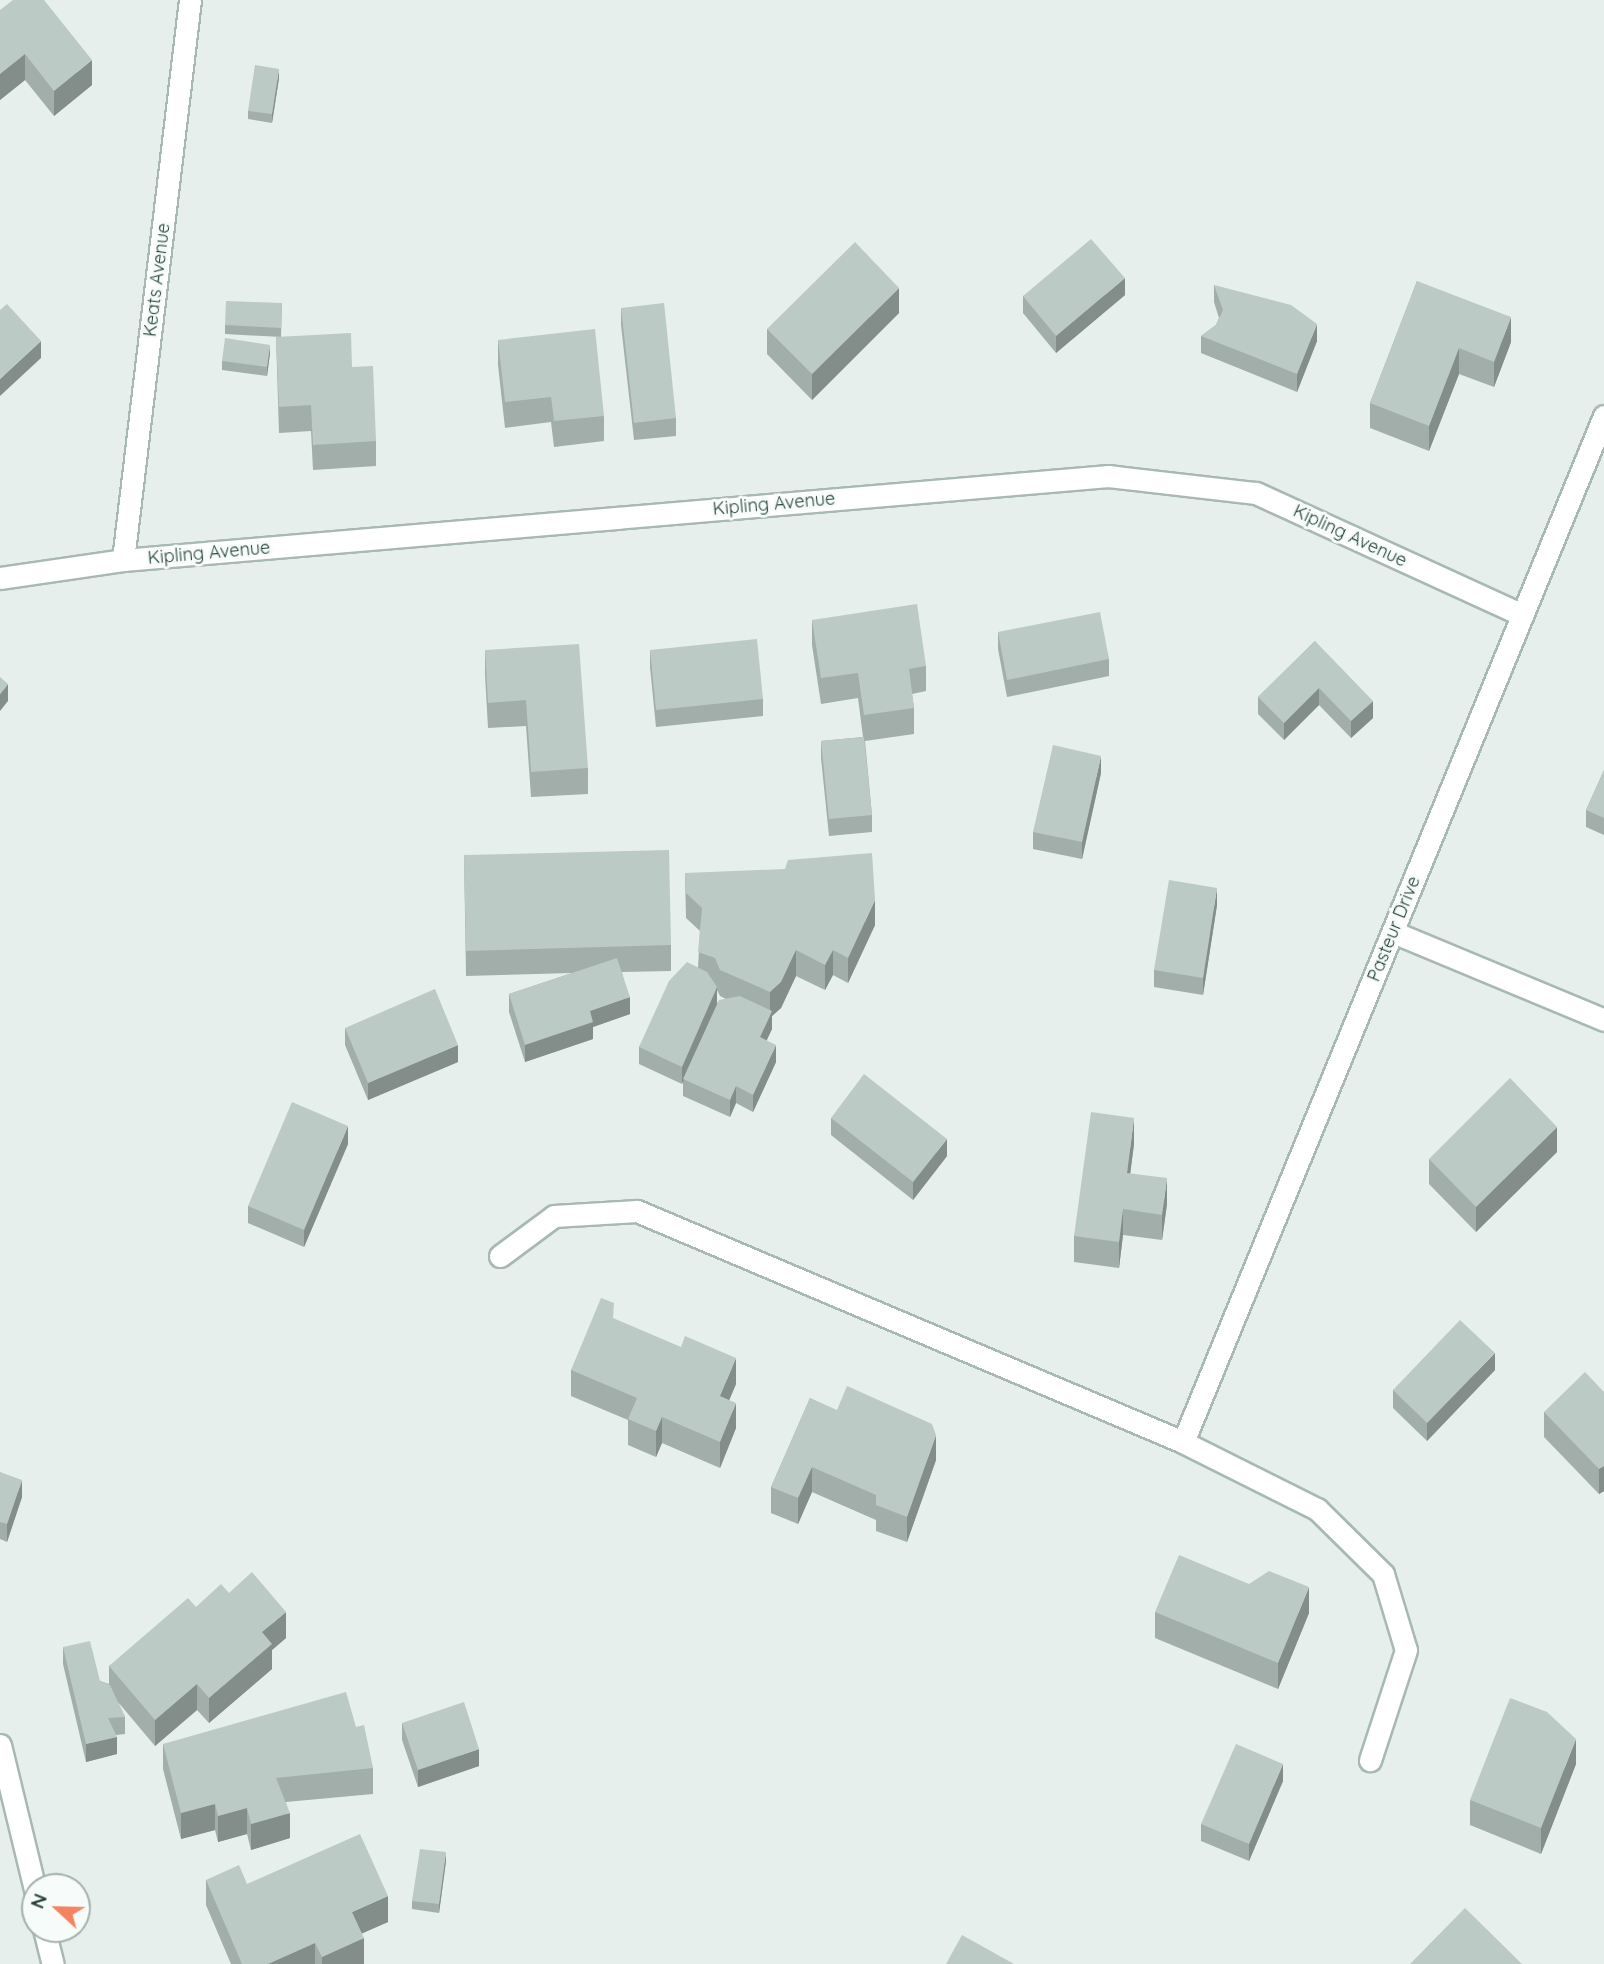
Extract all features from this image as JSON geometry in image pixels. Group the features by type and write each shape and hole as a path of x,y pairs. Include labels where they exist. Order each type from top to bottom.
{"street":[{"name":"Keats Avenue","path":"124,560 190,0"},
{"name":"Pasteur Drive","path":"1183,1442 1604,416"},
{"name":"Kipling Avenue","path":"0,578 124,560 1108,476 1256,493 1522,615"},
{"path":"1393,932 1604,1020"},
{"path":"500,1256 554,1216 637,1211 1183,1442 1317,1509 1383,1574 1406,1650 1370,1760"},
{"path":"0,1745 31,1873"},
{"path":"48,1943 53,1964"}],"building":[{"path":"13,0 44,0 92,60 54,91 25,54 0,74 0,10"},
{"path":"255,65 279,69 272,114 248,111"},
{"path":"1091,239 1125,278 1056,336 1023,296"},
{"path":"855,242 899,288 812,374 767,329"},
{"path":"1417,281 1511,317 1494,362 1459,348 1429,426 1370,403"},
{"path":"1214,285 1291,305 1317,324 1297,374 1201,336 1216,325 1223,310"},
{"path":"226,301 282,303 281,328 225,325"},
{"path":"664,303 676,418 634,423 621,308"},
{"path":"7,304 41,341 0,379 0,310"},
{"path":"595,329 604,416 554,421 551,397 505,402 498,340"},
{"path":"351,333 352,367 373,366 376,441 313,445 311,405 279,407 276,337"},
{"path":"225,338 270,345 267,367 222,361"},
{"path":"917,604 926,666 909,669 914,708 864,715 858,673 821,678 812,620"},
{"path":"1100,612 1109,659 1007,680 998,632"},
{"path":"757,639 763,699 656,710 650,650"},
{"path":"1315,641 1373,701 1351,721 1319,688 1284,723 1258,697"},
{"path":"579,644 588,768 531,772 526,700 488,703 485,650"},
{"path":"0,677 8,684 0,694"},
{"path":"864,737 872,815 829,819 821,741"},
{"path":"1053,745 1101,756 1082,842 1033,832"},
{"path":"1604,770 1604,818 1586,810"},
{"path":"669,850 671,945 466,951 464,855"},
{"path":"872,853 875,900 848,958 833,950 825,965 796,950 781,982 770,992 720,970 715,958 698,952 702,908 686,893 685,873 785,869 788,860"},
{"path":"1169,880 1217,888 1203,978 1154,970"},
{"path":"617,958 630,997 590,1011 593,1022 525,1045 509,994"},
{"path":"687,962 707,972 717,987 682,1067 639,1047 669,981"},
{"path":"435,989 458,1045 368,1083 345,1028"},
{"path":"740,996 772,1011 760,1037 776,1045 753,1095 736,1086 730,1100 683,1079 719,1000"},
{"path":"864,1074 947,1139 913,1182 831,1118"},
{"path":"1510,1078 1557,1127 1476,1207 1429,1159"},
{"path":"292,1102 348,1126 304,1230 248,1206"},
{"path":"1091,1112 1134,1118 1127,1173 1167,1178 1162,1215 1123,1209 1119,1242 1074,1236"},
{"path":"601,1298 614,1303 613,1318 681,1347 685,1336 736,1358 720,1396 736,1403 720,1442 662,1417 656,1431 628,1419 637,1398 571,1370"},
{"path":"1460,1320 1495,1353 1427,1423 1393,1390"},
{"path":"1585,1372 1604,1392 1604,1466 1599,1469 1544,1412"},
{"path":"847,1386 932,1424 936,1435 907,1517 876,1505 876,1495 812,1467 798,1498 771,1487 810,1398 837,1410"},
{"path":"0,1472 22,1480 7,1524 0,1522"},
{"path":"1179,1555 1249,1584 1269,1571 1309,1587 1278,1663 1155,1612"},
{"path":"252,1572 286,1612 262,1632 272,1644 209,1698 197,1684 155,1720 109,1666 188,1598 196,1607 221,1584 229,1593"},
{"path":"90,1641 100,1681 110,1685 125,1717 108,1718 117,1737 86,1744 63,1647"},
{"path":"346,1692 356,1727 364,1725 373,1768 276,1778 290,1813 251,1824 247,1808 218,1816 215,1804 181,1813 163,1744"},
{"path":"1510,1698 1547,1712 1576,1739 1541,1828 1470,1800"},
{"path":"464,1702 479,1749 418,1770 402,1723"},
{"path":"1236,1744 1283,1764 1249,1844 1201,1824"},
{"path":"360,1834 388,1896 352,1912 364,1938 322,1957 315,1943 268,1964 242,1964 206,1880 239,1865 247,1884"},
{"path":"420,1849 446,1852 439,1904 412,1901"},
{"path":"1465,1908 1522,1964 1410,1964"},
{"path":"962,1935 1014,1964 946,1964"}]}
